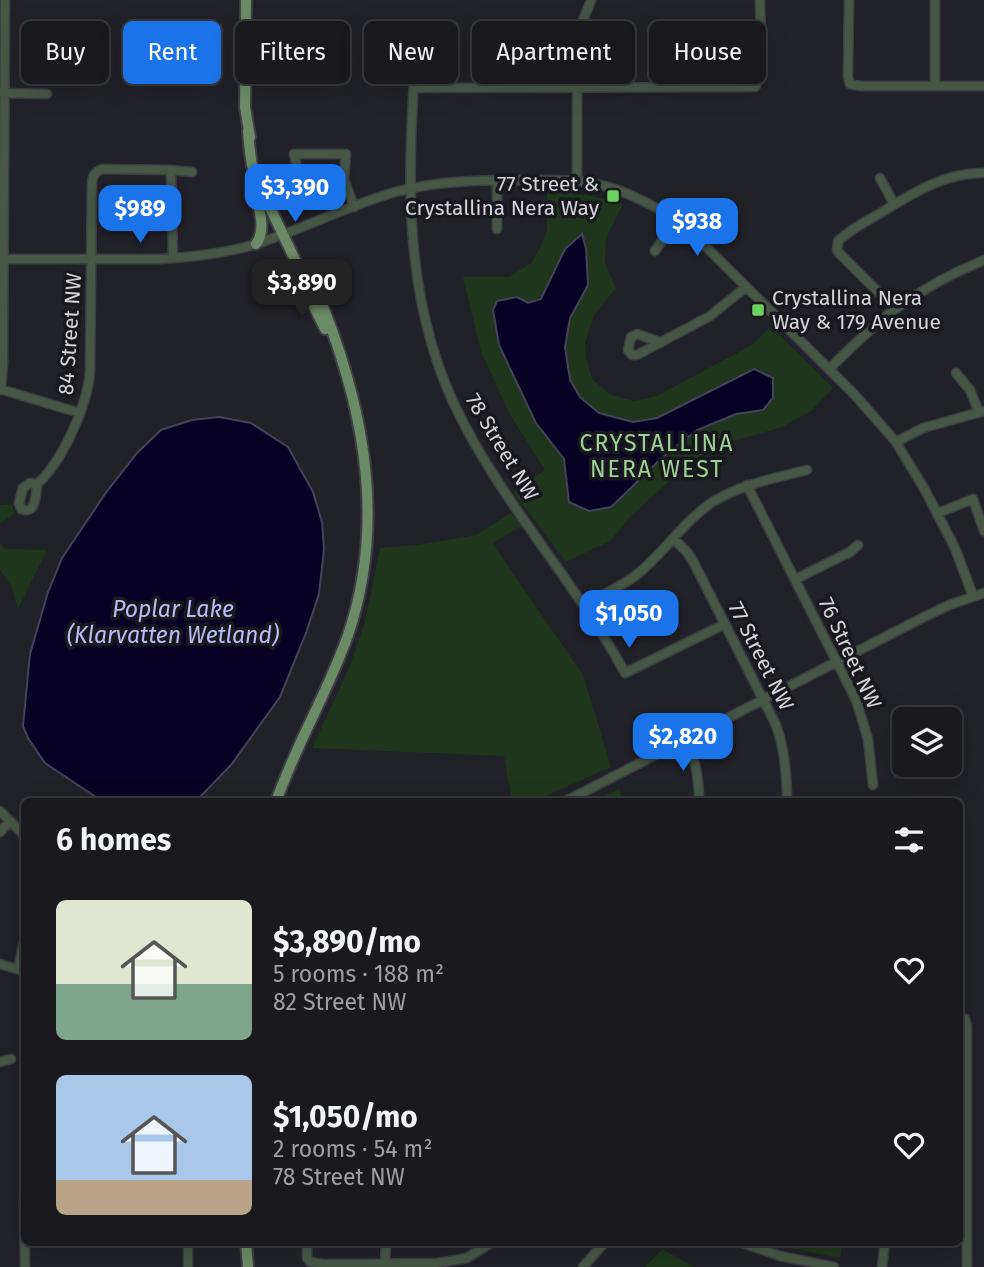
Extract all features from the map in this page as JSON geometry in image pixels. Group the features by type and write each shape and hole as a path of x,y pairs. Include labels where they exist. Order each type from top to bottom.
{"main road":[{"path":"246,0 245,99 253,187 262,225 261,238 256,244"},
{"path":"248,131 263,182 264,195"},
{"path":"250,156 257,184 298,266 298,274 343,362 357,414 366,466 365,553 360,587 347,635 313,713 291,750 271,798"},
{"path":"277,798 313,713"},
{"path":"245,1246 246,1267"}],"street":[{"path":"5,0 1,390 80,413"},
{"path":"577,180 579,36 592,0"},
{"path":"414,88 750,88 758,85 760,72 760,0"},
{"path":"849,0 850,84 984,86"},
{"path":"935,0 935,86"},
{"name":"78 Street NW","path":"414,84 410,140 414,261 423,311 435,355 463,423 485,460 607,640 625,673 725,624"},
{"path":"2,93 47,94"},
{"path":"344,179 303,192 294,154 346,154 344,179 354,207"},
{"name":"84 Street NW","path":"37,484 61,452 85,402 89,380 92,182 95,173 103,169 171,170"},
{"path":"173,258 171,170 192,172"},
{"path":"895,309 839,253 838,242 894,204 933,184 952,177 984,173"},
{"path":"880,178 894,204"},
{"path":"497,180 497,229"},
{"path":"2,259 173,258 220,253 256,244 410,188 447,182 577,180 623,192 676,220 698,239 874,416 896,442 937,513 955,548 972,596"},
{"path":"655,251 676,220"},
{"path":"829,369 895,309 939,281 984,260"},
{"path":"660,342 709,316 746,287"},
{"path":"896,442 923,428 982,412 970,390 956,373"},
{"path":"583,604 639,573 702,510 726,495 747,485 807,470"},
{"name":"76 Street NW","path":"747,485 856,700 868,739 873,785"},
{"path":"937,513 973,499 984,531"},
{"name":"77 Street NW","path":"673,538 694,562 776,725 787,775 787,798"},
{"name":"76 Street NW","path":"796,579 850,552 858,545"},
{"path":"572,798 922,618 984,593"},
{"path":"685,739 696,763 699,798"},
{"path":"0,811 21,832"},
{"path":"0,832 10,821"},
{"path":"0,964 21,970"},
{"path":"963,1018 967,1026 967,1267"},
{"path":"0,1062 11,1059"},
{"path":"24,1246 25,1267"},
{"path":"188,1246 188,1267"},
{"path":"307,1246 307,1258 310,1262 323,1264 469,1263 488,1246"},
{"path":"385,1263 386,1246"},
{"path":"583,1267 601,1246"},
{"path":"751,1246 818,1266 834,1267"},
{"path":"882,1267 885,1246"}],"green space":[{"path":"547,192 585,195 623,204 606,238 605,263 616,288 594,315 585,343 592,379 611,395 634,401 657,396 752,345 771,327 833,388 811,411 782,427 719,445 689,463 631,516 610,541 566,562 513,492 545,470 509,413 481,351 463,277 509,277 531,263 547,231"},
{"path":"12,504 15,513 0,524 0,505"},
{"path":"511,513 522,526 492,543 583,675 611,767 541,798 511,798 504,756 312,748 350,666 365,622 380,548 476,535"},
{"path":"0,544 5,549 47,550 18,609 12,587 0,570"},
{"path":"619,789 622,798 600,798"},
{"path":"780,1246 842,1246 840,1258"},
{"path":"662,1249 694,1267 645,1267"}],"water":[{"path":"582,234 586,249 588,285 570,318 565,347 570,380 580,397 599,413 633,422 657,418 754,369 773,378 773,398 763,410 736,414 697,430 666,454 611,507 589,511 569,502 564,459 536,423 499,345 493,310 497,301 517,297 528,303 541,299 565,249"},
{"name":"Poplar Lake (Klarvatten Wetland)","path":"219,417 251,423 288,447 313,492 322,522 324,549 319,594 280,697 231,765 199,798 98,798 45,763 28,738 23,726 30,654 48,592 62,558 105,494 137,453 161,430 192,420"}],"place":[{"name":"77 Street & Crystallina Nera Way","path":"613,196"},
{"name":"Crystallina Nera Way & 179 Avenue","path":"758,310"}],"district":[{"name":"CRYSTALLINA NERA WEST","path":"657,456"}]}
